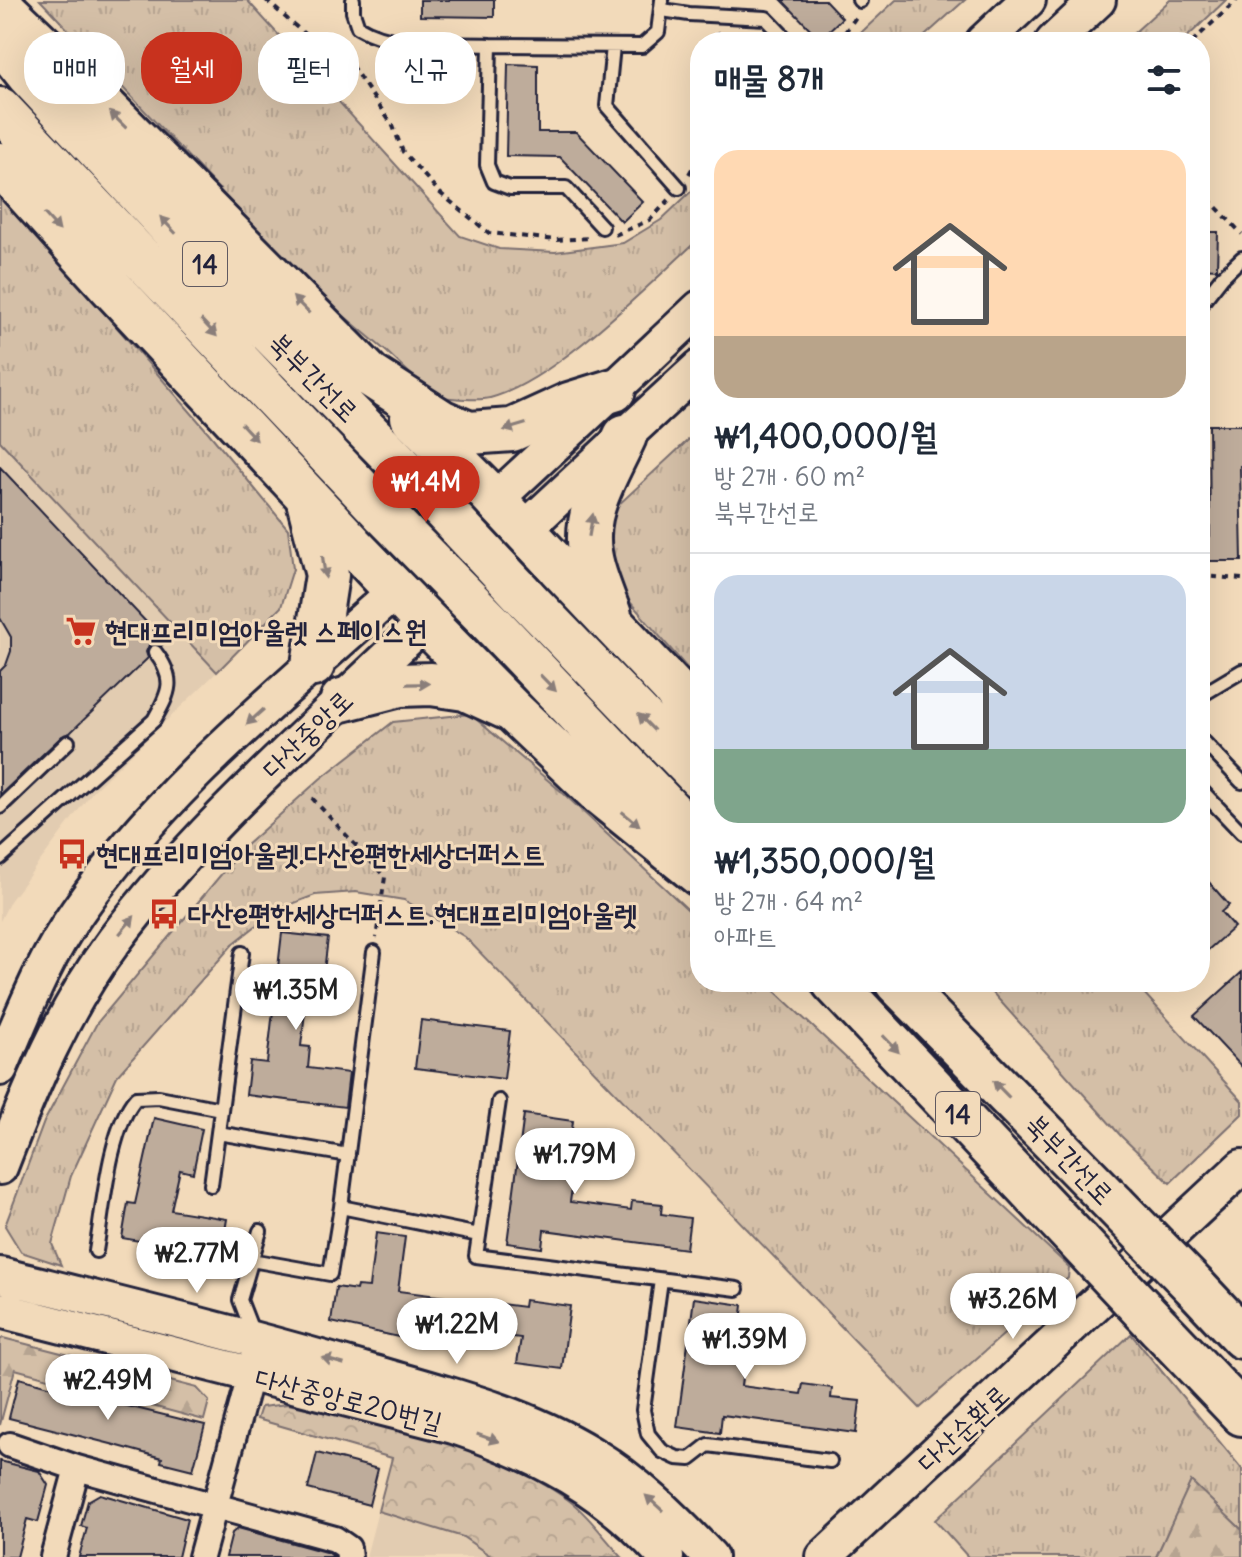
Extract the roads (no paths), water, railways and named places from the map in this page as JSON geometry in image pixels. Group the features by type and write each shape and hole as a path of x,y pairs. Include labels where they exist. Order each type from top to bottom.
{"highway":[{"path":"0,5 495,500 672,687 690,711"},
{"name":"북부간선로","path":"0,40 29,76 227,288 690,768"},
{"name":"북부간선로","path":"0,109 690,832"},
{"path":"0,164 425,622 600,794 690,867"},
{"path":"371,376 441,421 469,433 512,430 569,404 614,390"},
{"path":"614,627 594,569 589,536 596,501 625,436"},
{"path":"305,492 327,575 313,665"},
{"path":"342,700 400,685 431,684 465,689 513,711"},
{"name":"북부간선로","path":"842,992 1242,1414"},
{"name":"북부간선로","path":"906,992 1242,1337"}],"street":[{"path":"994,32 1028,0"},
{"path":"1064,32 1098,0"},
{"name":"다산중앙로","path":"0,1068 37,980 77,912 126,849 176,794 226,743 396,591 690,318"},
{"name":"다산중앙로","path":"0,1167 49,1050 113,942 205,834 342,700 690,376"},
{"name":"다산순환로","path":"824,1557 1242,1167"},
{"name":"다산중앙로20번길","path":"0,1275 255,1339 490,1405 553,1433 620,1473 710,1557"},
{"name":"다산중앙로20번길","path":"0,1310 454,1426 498,1441 574,1478 608,1500 666,1557"},
{"path":"201,1557 250,1376 255,1339"},
{"path":"10,1445 77,1468 335,1539 348,1548 349,1557"},
{"path":"53,1557 77,1468"}],"lane":[{"path":"353,0 358,27 388,41 642,46 658,32 662,5 689,14 766,18 779,32"},
{"path":"490,45 487,165 494,182 510,188 566,188 602,227"},
{"path":"613,46 607,106 679,188"},
{"path":"1210,292 1242,258"},
{"path":"0,858 154,720 167,696 169,676 155,652"},
{"path":"1210,690 1242,671"},
{"path":"0,807 68,742"},
{"path":"1210,748 1242,782"},
{"path":"1210,799 1242,833"},
{"path":"251,1260 330,1274 374,952"},
{"path":"211,1185 242,953"},
{"path":"96,1251 116,1136 125,1110 136,1098 159,1097 221,1109"},
{"path":"499,1101 476,1256 737,1289"},
{"path":"218,1133 348,1155"},
{"path":"341,1207 479,1235"},
{"path":"255,1339 240,1300 260,1231"},
{"path":"661,1280 643,1410 648,1434 662,1451 677,1458 690,1459 708,1445 830,1461"}],"place":[{"name":"현대프리미엄아울렛 스페이스원","path":"81,631"},
{"name":"현대프리미엄아울렛.다산e편한세상더퍼스트","path":"72,854"},
{"name":"다산e편한세상더퍼스트.현대프리미엄아울렛","path":"164,914"}]}
